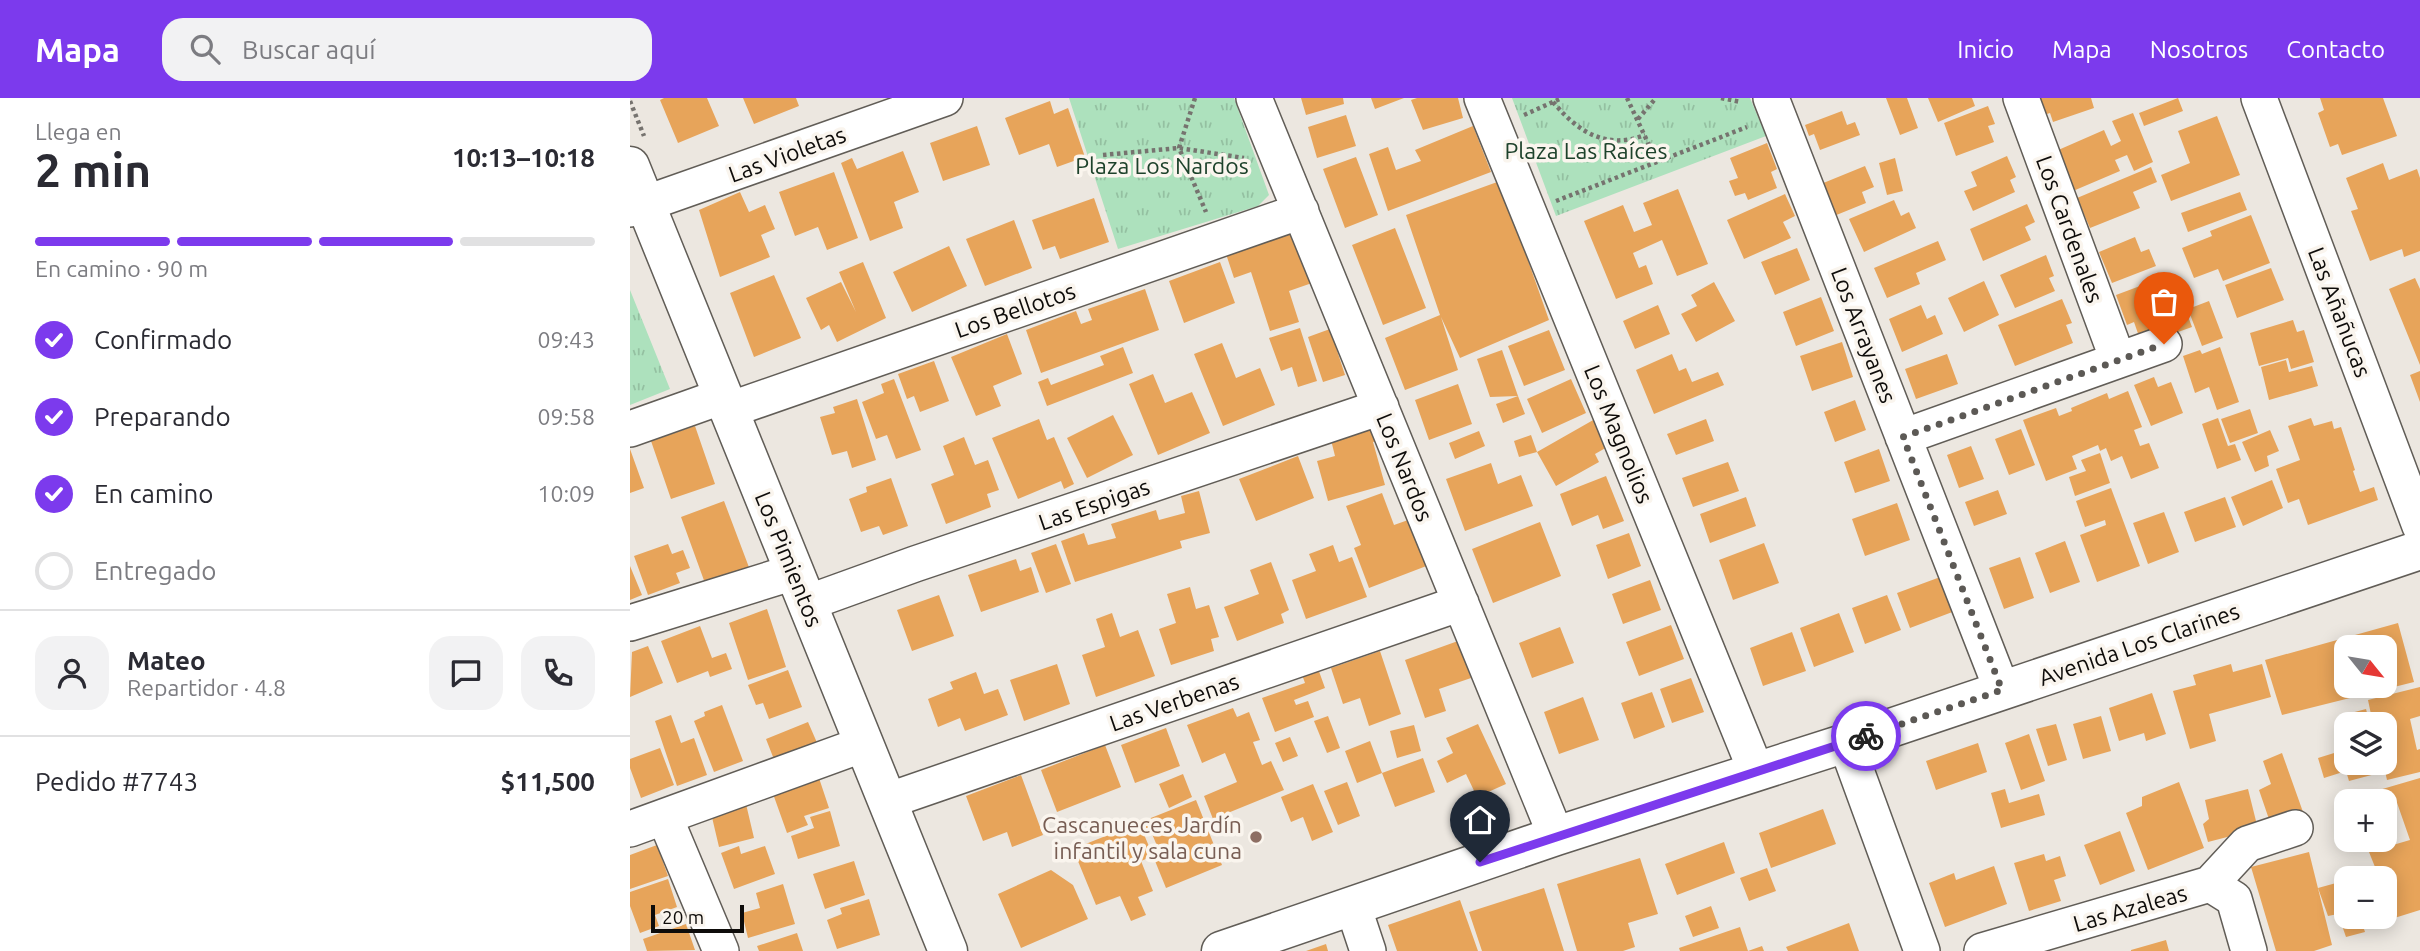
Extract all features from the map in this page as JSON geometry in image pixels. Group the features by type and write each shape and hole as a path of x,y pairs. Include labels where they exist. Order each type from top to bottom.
{"main road":[{"name":"Los Pimientos","path":"630,166 638,206 726,403 947,951"},
{"name":"Avenida Los Clarines","path":"1221,951 1556,836 1846,743 2420,550"}],"street":[{"name":"Las Violetas","path":"638,206 944,98"},
{"name":"Los Nardos","path":"1254,98 1556,836"},
{"name":"Los Cardenales","path":"2021,98 2118,360"},
{"name":"Las Añañucas","path":"2259,98 2420,526"},
{"name":"Los Arrayanes","path":"1774,107 2002,690"},
{"name":"Los Magnolios","path":"1488,113 1756,771"},
{"name":"Los Bellotos","path":"630,429 726,403 1301,211"},
{"path":"1903,437 2164,344"},
{"name":"Las Espigas","path":"630,623 915,564 1381,408"},
{"name":"Las Verbenas","path":"887,801 1461,603"},
{"path":"1846,743 1922,951"},
{"path":"630,829 864,744"},
{"path":"665,818 721,951"},
{"path":"2249,951 2222,892 2247,844 2295,828"},
{"name":"Las Azaleas","path":"1982,951 2222,892"},
{"path":"1353,906 1368,951"}],"path":[{"path":"1195,98 1179,148 1217,239"},
{"path":"1488,113 1553,102 1562,98"},
{"path":"1627,98 1656,160"},
{"path":"1638,120 1656,98"},
{"path":"1553,102 1567,119 1583,130 1607,140 1627,141 1645,135"},
{"path":"1528,212 1656,160 1774,107"},
{"path":"1103,155 1179,148 1283,164"}],"green space":[{"name":"Plaza Los Nardos","path":"1069,98 1234,98 1269,195 1258,206 1118,249"},
{"name":"Plaza Las Raíces","path":"1512,98 1750,98 1766,136 1556,216"},
{"path":"630,290 670,389 630,405"}],"building":[{"path":"707,98 719,126 678,143 660,100"},
{"path":"743,98 796,98 799,106 754,124"},
{"path":"1301,98 1343,98 1344,104 1306,115"},
{"path":"1371,98 1404,98 1375,109"},
{"path":"1458,98 1463,118 1423,130 1411,100"},
{"path":"1886,98 1907,98 1918,128 1900,135"},
{"path":"1928,98 1972,98 1975,106 1938,122"},
{"path":"2038,98 2091,98 2094,108 2053,122 2050,113 2044,115"},
{"path":"2178,98 2183,111 2144,126 2139,113"},
{"path":"2320,98 2383,98 2397,136 2342,155 2338,144 2330,147 2318,113 2324,110"},
{"path":"1050,101 1054,114 1068,108 1085,157 1057,167 1049,144 1019,155 1005,118"},
{"path":"1988,106 1995,124 1988,126 1994,142 1956,156 1944,123"},
{"path":"1842,111 1847,125 1855,122 1860,135 1820,150 1814,134 1809,136 1805,125"},
{"path":"2133,113 2153,162 2134,171 2127,155 2115,160 2120,171 2073,191 2056,151 2104,130 2111,146 2121,141 2112,121"},
{"path":"1346,115 1356,146 1317,158 1308,127"},
{"path":"2217,116 2240,175 2171,201 2161,175 2190,163 2178,131"},
{"path":"977,126 990,165 943,181 930,143"},
{"path":"1473,126 1491,172 1388,211 1369,154 1388,147 1396,170 1421,161 1415,150"},
{"path":"1767,143 1777,169 1771,172 1777,188 1748,200 1745,193 1735,196 1729,181 1738,178 1730,158"},
{"path":"903,151 919,192 894,202 903,228 870,241 841,163 852,158 857,169"},
{"path":"2007,156 2016,177 2010,180 2015,192 1973,211 1964,191 1977,186 1971,172"},
{"path":"1356,157 1378,215 1345,228 1323,169"},
{"path":"1895,158 1903,191 1887,195 1879,163"},
{"path":"2383,163 2389,180 2417,169 2420,178 2420,251 2404,257 2402,249 2370,261 2351,211 2358,209 2346,178"},
{"path":"1865,166 1874,187 1862,192 1866,203 1829,218 1816,186"},
{"path":"2151,167 2157,182 2133,192 2140,208 2090,228 2077,198"},
{"path":"834,172 858,238 827,250 818,227 795,236 779,192"},
{"path":"1500,181 1549,320 1460,358 1441,317 1458,370 1405,390 1385,338 1440,315 1406,215"},
{"path":"1678,189 1708,264 1677,276 1662,240 1633,253 1639,268 1646,265 1653,284 1616,299 1584,221 1623,205 1634,232 1652,225 1643,203"},
{"path":"740,192 749,212 765,205 775,229 761,235 770,257 720,277 699,210"},
{"path":"2240,192 2247,210 2188,232 2181,213"},
{"path":"1785,194 1795,216 1783,222 1791,238 1744,259 1727,220"},
{"path":"1094,198 1109,242 1060,259 1055,246 1043,250 1032,220"},
{"path":"1894,200 1901,216 1909,212 1916,228 1864,252 1849,219"},
{"path":"2027,204 2035,222 2025,227 2031,240 1983,261 1970,229"},
{"path":"2251,215 2270,263 2223,281 2218,269 2194,278 2182,248 2212,236 2210,231"},
{"path":"1014,220 1032,268 985,286 966,239"},
{"path":"1294,228 1312,283 1289,291 1299,322 1270,331 1251,272 1234,278 1225,251"},
{"path":"1395,228 1426,308 1383,325 1352,245"},
{"path":"2135,237 2141,252 2149,249 2156,266 2112,283 2099,252"},
{"path":"1938,241 1946,260 1916,273 1920,284 1887,298 1874,268"},
{"path":"949,246 967,286 912,312 893,272"},
{"path":"1797,248 1810,280 1775,295 1761,262"},
{"path":"2046,255 2054,276 2049,278 2055,291 2015,308 2000,275"},
{"path":"863,262 886,318 837,342 829,325 821,330 806,298 841,282 856,312 839,272"},
{"path":"1220,262 1235,303 1184,323 1169,281"},
{"path":"2271,268 2284,300 2237,318 2225,285"},
{"path":"2172,274 2192,327 2142,345 2134,322 2127,325 2116,295"},
{"path":"774,275 801,338 754,357 730,293"},
{"path":"2415,278 2420,289 2420,365 2389,289"},
{"path":"1984,281 1999,315 1964,332 1948,298"},
{"path":"1714,282 1735,321 1696,342 1681,314 1697,306 1691,295"},
{"path":"1145,289 1159,330 1041,373 1026,330 1076,311 1081,324 1092,320 1088,309"},
{"path":"1821,297 1834,331 1796,346 1783,312"},
{"path":"2062,299 2072,323 2066,325 2073,343 2015,366 1998,325"},
{"path":"2209,301 2223,338 2202,346 2188,309"},
{"path":"1658,305 1670,334 1635,349 1623,321"},
{"path":"1921,305 1927,319 1935,315 1943,334 1902,352 1889,319"},
{"path":"2293,320 2297,332 2304,330 2314,362 2291,369 2288,358 2259,366 2250,333"},
{"path":"1300,328 1317,381 1298,387 1292,367 1281,371 1269,338"},
{"path":"1330,329 1345,375 1323,382 1308,337"},
{"path":"1549,330 1565,370 1524,386 1508,346"},
{"path":"1007,334 1022,374 993,386 1001,406 976,416 951,357"},
{"path":"1842,342 1853,377 1812,391 1800,356"},
{"path":"1222,343 1236,378 1260,368 1275,405 1223,426 1194,354"},
{"path":"1123,347 1133,373 1047,406 1038,382 1048,378 1051,385 1104,365 1100,356"},
{"path":"2220,347 2239,402 2217,410 2209,387 2195,393 2183,356 2200,350 2202,354"},
{"path":"1502,350 1518,396 1490,397 1477,359"},
{"path":"1672,354 1679,371 1686,368 1692,382 1718,372 1724,385 1654,414 1636,370"},
{"path":"1947,354 1958,384 1916,399 1905,369"},
{"path":"2286,360 2289,372 2312,366 2318,386 2269,400 2261,367"},
{"path":"934,361 949,401 920,412 914,396 907,399 898,374"},
{"path":"2420,371 2420,402 2410,375"},
{"path":"1153,374 1165,403 1192,392 1210,433 1158,455 1129,384"},
{"path":"2154,377 2158,387 2171,382 2183,413 2151,426 2134,385"},
{"path":"894,379 921,450 896,459 887,435 876,439 862,402 884,393 881,384"},
{"path":"1571,379 1586,413 1542,433 1527,399"},
{"path":"1458,384 1472,424 1429,440 1415,400"},
{"path":"2128,391 2142,427 2134,430 2140,446 2149,443 2159,468 2131,479 2122,456 2111,461 2106,448 2100,451 2098,445 2072,456 2077,469 2046,481 2023,420 2056,408 2059,416 2107,393 2109,399"},
{"path":"1518,396 1525,414 1503,423 1496,404"},
{"path":"857,399 876,460 852,468 847,451 832,455 820,417 835,413 833,407"},
{"path":"1855,400 1866,430 1835,442 1824,412"},
{"path":"2250,409 2258,433 2230,443 2221,419"},
{"path":"1113,415 1133,455 1087,478 1067,438"},
{"path":"2218,418 2228,446 2235,444 2241,460 2217,469 2202,424"},
{"path":"2311,418 2314,426 2332,421 2334,429 2341,427 2360,492 2374,487 2378,500 2308,525 2299,499 2288,503 2276,469 2300,460 2288,426"},
{"path":"1039,419 1047,440 1054,437 1074,484 1064,489 1061,481 1018,499 992,438"},
{"path":"1595,419 1609,446 1595,454 1599,462 1556,486 1537,452"},
{"path":"1706,419 1714,441 1676,455 1667,434"},
{"path":"1377,423 1382,440 1373,442 1385,485 1328,501 1317,461 1335,456 1330,436"},
{"path":"695,426 715,484 671,499 651,441"},
{"path":"2021,429 2035,465 2009,475 1995,439"},
{"path":"2270,430 2279,451 2267,456 2269,466 2255,472 2242,442"},
{"path":"1479,431 1485,446 1455,459 1449,443"},
{"path":"1531,435 1537,452 1519,457 1514,441"},
{"path":"964,437 975,465 988,460 999,490 987,494 991,507 946,524 931,484 954,475 943,446"},
{"path":"1971,446 1984,479 1959,488 1947,455"},
{"path":"630,449 644,488 630,493"},
{"path":"1879,449 1890,481 1855,493 1844,462"},
{"path":"2100,453 2110,483 2075,496 2069,477 2086,471 2081,460"},
{"path":"1298,456 1314,498 1256,521 1239,479"},
{"path":"1728,462 1739,491 1693,507 1682,478"},
{"path":"1491,463 1498,484 1521,475 1533,506 1465,531 1446,479"},
{"path":"1606,476 1624,521 1603,529 1598,515 1572,526 1560,494"},
{"path":"891,478 908,526 883,535 879,526 861,532 849,499 867,492 866,487"},
{"path":"2272,480 2283,508 2243,526 2231,497"},
{"path":"2111,488 2140,566 2097,582 2080,535 2106,525 2105,520 2085,527 2076,501"},
{"path":"1998,490 2007,514 1974,526 1965,502"},
{"path":"1199,491 1210,533 1180,541 1182,548 1075,582 1061,541 1084,533 1088,545 1116,538 1111,524 1156,510 1159,520 1185,513 1181,496"},
{"path":"1382,493 1394,525 1411,519 1429,565 1369,588 1354,548 1361,545 1346,506"},
{"path":"1746,497 1756,526 1710,543 1700,514"},
{"path":"2225,497 2236,527 2195,542 2184,512"},
{"path":"724,501 750,570 706,586 681,517"},
{"path":"1897,503 1910,540 1865,556 1852,519"},
{"path":"2164,512 2179,552 2148,564 2133,523"},
{"path":"1540,522 1561,576 1493,603 1472,549"},
{"path":"1629,533 1641,566 1608,579 1596,545"},
{"path":"2065,541 2080,582 2050,593 2035,553"},
{"path":"1764,543 1779,583 1733,600 1719,560"},
{"path":"668,544 672,554 683,550 690,568 676,573 680,583 648,595 634,556"},
{"path":"1056,544 1071,584 1046,593 1031,553"},
{"path":"1333,545 1339,562 1352,557 1367,597 1306,619 1292,580 1316,571 1309,554"},
{"path":"2020,557 2034,598 2004,609 1989,568"},
{"path":"1016,559 1020,571 1031,567 1039,592 981,612 968,575"},
{"path":"1271,562 1289,610 1281,614 1284,623 1237,641 1224,607 1259,594 1250,570"},
{"path":"630,566 642,595 630,600"},
{"path":"1943,576 1955,611 1910,628 1897,593"},
{"path":"1650,580 1661,610 1623,624 1612,594"},
{"path":"1190,587 1196,609 1209,605 1219,637 1211,639 1214,651 1171,665 1159,629 1176,623 1167,594"},
{"path":"939,595 954,636 912,651 897,610"},
{"path":"1887,595 1901,630 1865,644 1852,608"},
{"path":"767,609 786,667 748,680 729,623"},
{"path":"1112,613 1120,637 1138,630 1155,676 1096,697 1082,655 1105,647 1096,619"},
{"path":"1839,613 1854,652 1814,667 1800,628"},
{"path":"2398,623 2414,682 2398,686 2398,635 2355,635"},
{"path":"1671,625 1684,659 1639,676 1626,642"},
{"path":"700,626 712,658 726,653 732,669 710,677 708,671 677,683 661,641"},
{"path":"1560,627 1574,663 1532,678 1519,643"},
{"path":"1792,632 1806,671 1763,686 1750,648"},
{"path":"1458,641 1471,678 1439,689 1446,711 1425,718 1405,660"},
{"path":"2334,641 2334,698 2350,698 2282,715 2265,660"},
{"path":"648,646 663,683 630,697 632,652"},
{"path":"1380,651 1401,714 1369,726 1360,698 1343,704 1331,668"},
{"path":"1316,663 1325,688 1294,700 1296,705 1308,701 1314,717 1275,732 1262,698 1305,683 1300,669"},
{"path":"1057,664 1070,704 1024,721 1010,680"},
{"path":"2231,664 2233,672 2262,664 2271,697 2209,714 2216,741 2190,749 2173,691 2196,685 2193,675"},
{"path":"788,670 802,707 769,719 763,703 756,705 748,685"},
{"path":"976,672 984,694 998,689 1008,715 965,731 960,718 938,727 928,699 953,689 950,682"},
{"path":"1691,678 1704,712 1672,723 1660,689"},
{"path":"2420,687 2420,716 2410,719 2417,750 2420,749 2420,772 2387,780 2386,775 2397,775 2397,712 2370,712 2368,700 2398,698 2398,692"},
{"path":"1652,692 1665,727 1634,739 1621,703"},
{"path":"2152,693 2166,734 2146,741 2144,733 2119,741 2109,708"},
{"path":"1583,697 1599,740 1559,754 1544,712"},
{"path":"722,705 743,761 714,772 694,721 705,716 704,712"},
{"path":"1233,708 1237,717 1249,712 1260,740 1253,742 1262,765 1271,761 1284,790 1213,819 1204,796 1237,782 1225,753 1202,763 1187,725"},
{"path":"671,715 681,743 694,738 707,775 677,786 655,721"},
{"path":"1328,716 1340,748 1327,753 1314,721"},
{"path":"2101,716 2111,751 2083,759 2073,724"},
{"path":"808,722 818,745 775,762 766,739"},
{"path":"1478,724 1506,784 1477,797 1466,774 1447,783 1437,761 1453,753 1446,738"},
{"path":"2056,724 2067,760 2048,766 2036,729"},
{"path":"1414,725 1421,751 1397,758 1390,731"},
{"path":"1166,728 1180,766 1135,783 1121,745"},
{"path":"2029,734 2045,781 2021,790 2005,743"},
{"path":"1290,737 1298,756 1283,762 1275,743"},
{"path":"1370,741 1382,773 1357,783 1345,751"},
{"path":"1978,743 1987,772 1936,790 1926,761"},
{"path":"1105,745 1121,787 1057,812 1041,770"},
{"path":"660,748 674,785 641,798 630,768 630,759"},
{"path":"2282,753 2303,812 2291,815 2272,828 2259,790 2271,784 2263,761"},
{"path":"2334,753 2334,775 2324,778 2318,758"},
{"path":"1423,758 1435,792 1395,807 1382,773"},
{"path":"1183,774 1192,797 1169,808 1159,784"},
{"path":"818,775 829,808 804,816 808,825 787,833 772,791"},
{"path":"1021,775 1043,835 1012,847 1007,832 983,841 966,796"},
{"path":"2347,775 2372,775 2349,781"},
{"path":"2420,778 2420,910 2397,917 2397,866 2375,866 2369,852 2397,852 2397,844 2410,840 2397,803 2397,789 2382,789"},
{"path":"1347,782 1360,816 1338,825 1324,791"},
{"path":"2179,782 2204,848 2148,870 2126,813 2142,806 2142,797"},
{"path":"1313,784 1333,832 1312,841 1303,817 1291,822 1281,797"},
{"path":"2005,789 2009,803 2039,794 2045,815 2001,828 1991,793"},
{"path":"2248,789 2258,829 2208,842 2203,824 2209,819 2205,800"},
{"path":"1196,800 1222,865 1166,888 1153,856 1141,861 1153,891 1138,897 1146,915 1131,921 1120,896 1096,905 1073,849","holes":["1150,829 1160,853 1153,856 1143,832"]},
{"path":"746,804 754,838 719,847 711,813"},
{"path":"1823,809 1836,844 1771,868 1759,833"},
{"path":"830,811 840,846 798,859 791,836 814,828 810,817"},
{"path":"2120,831 2135,871 2100,885 2084,845"},
{"path":"1724,842 1735,873 1677,895 1665,864"},
{"path":"657,845 668,876 630,889 630,855"},
{"path":"739,846 741,854 765,846 775,874 734,889 721,853"},
{"path":"2309,852 2332,945 2314,951 2276,951 2251,867"},
{"path":"2044,854 2046,861 2060,856 2066,876 2054,880 2061,901 2029,911 2014,863"},
{"path":"1640,858 1658,914 1628,923 1635,947 1623,951 1577,951 1557,884"},
{"path":"854,861 865,895 825,909 813,874"},
{"path":"1994,866 2007,904 1945,927 1929,883 1954,873 1956,880"},
{"path":"1767,868 1776,891 1749,901 1740,878"},
{"path":"1051,870 1073,885 1088,919 1021,948 998,894"},
{"path":"668,879 677,907 655,915 659,926 640,933 630,906 630,892"},
{"path":"783,884 795,924 748,938 742,913 760,908 756,893"},
{"path":"2334,884 2334,915 2328,916 2318,888"},
{"path":"1544,888 1564,951 1482,951 1469,912"},
{"path":"869,899 880,935 837,949 827,920 842,914 840,908"},
{"path":"1460,900 1478,951 1397,951 1388,925"},
{"path":"1711,906 1719,928 1693,937 1685,916"},
{"path":"1849,923 1859,951 1788,951 1786,947"},
{"path":"686,924 695,950 647,951 643,939"},
{"path":"1740,927 1748,951 1680,951 1679,948"},
{"path":"2343,929 2364,929 2365,932 2346,937"},
{"path":"797,933 803,951 759,951 757,946"},
{"path":"2166,940 2169,951 2131,951 2131,950"},
{"path":"1326,944 1328,951 1306,951"},
{"path":"1762,946 1764,951 1748,951"}],"way so far":[{"path":"1866,736 2002,690 1903,437 2164,344"}],"place":[{"name":"Cascanueces Jardín infantil y sala cuna","path":"1256,837"}],"route":[{"path":"1480,862 1866,736"}]}
